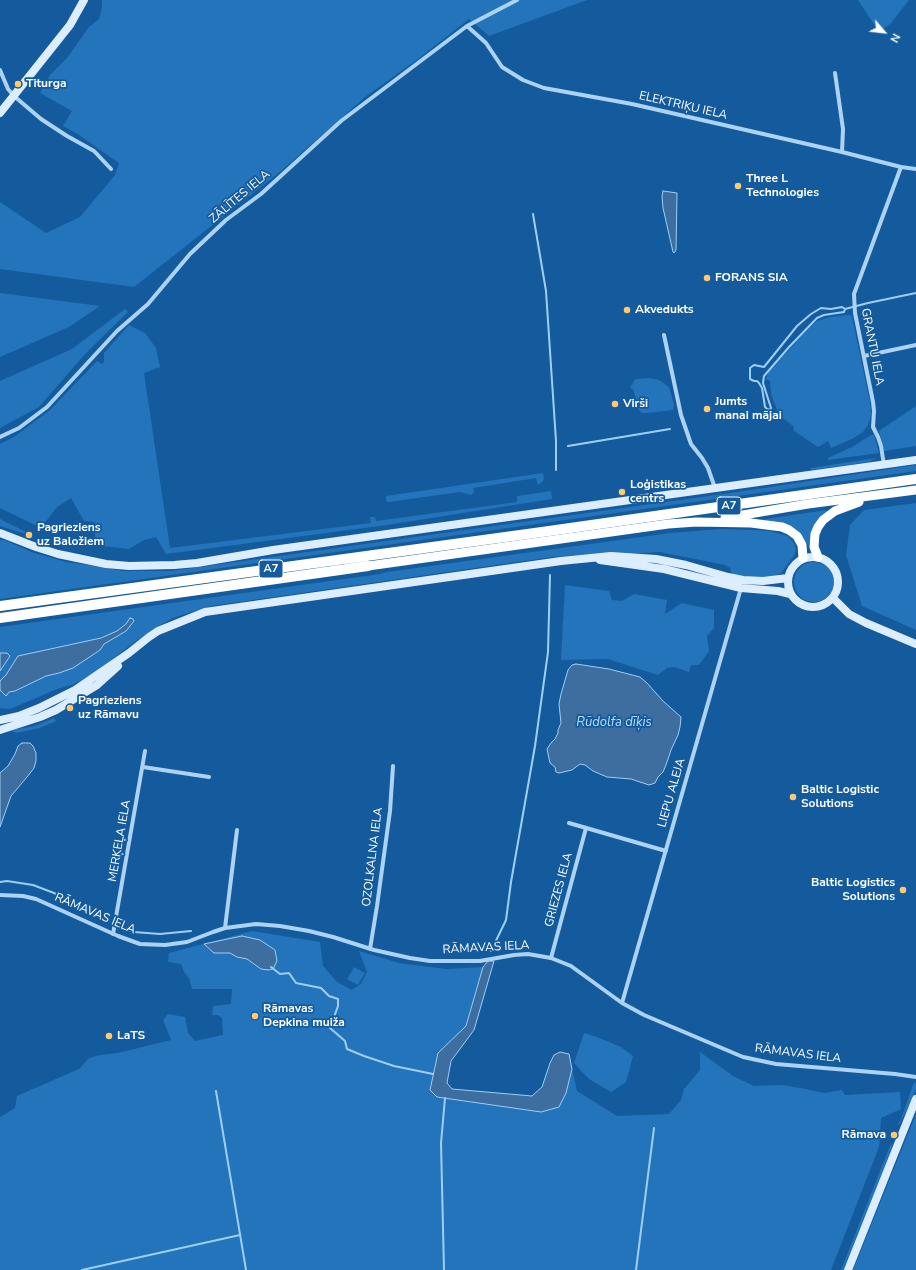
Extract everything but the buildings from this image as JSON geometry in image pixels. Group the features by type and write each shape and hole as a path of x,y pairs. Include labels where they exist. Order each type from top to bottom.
{"highway":[{"name":"A7","path":"0,606 916,479"},
{"name":"A7","path":"0,618 668,524 696,522 808,504 916,490"},
{"path":"818,557 814,547 815,534 823,520 835,511 880,495"},
{"path":"696,522 751,523 782,527 797,536 802,545 803,558"}],"main road":[{"path":"0,113 70,24 84,0"},
{"path":"1,533 58,554 106,564 130,566 174,565 197,563 274,550 916,460"},
{"path":"0,720 19,716 39,708 75,690 128,653 149,636 205,612 562,561 611,556 646,558 686,565 743,580 763,581 788,578"},
{"path":"592,558 670,570 741,588 778,591 790,594 804,606 812,608 827,604 833,598 837,592 839,584 837,571 825,559 810,556 803,558 792,567 788,578 790,594"},
{"path":"833,598 849,614 866,623 916,644"},
{"path":"0,730 40,717 71,701 97,684 118,666 128,653"},
{"path":"848,1270 916,1099"}],"street":[{"name":"ZĀLĪTES IELA","path":"0,437 19,428 47,407 117,332 148,304 190,254 226,220 261,194 341,121 467,26 517,0"},
{"name":"ELEKTRIĶU IELA","path":"467,26 486,43 502,67 523,80 544,88 632,104 901,167 916,169"},
{"path":"0,70 8,89 14,96 41,119 94,151 111,169"},
{"path":"835,73 843,129 842,152"},
{"name":"GRANTU IELA","path":"884,465 881,446 873,427 873,402 855,313 854,294 901,167"},
{"path":"664,334 680,415 692,444 708,468 715,488"},
{"path":"864,356 916,345"},
{"name":"LIEPU ALEJA","path":"622,1003 741,588"},
{"name":"MERĶEĻA IELA","path":"113,934 145,751"},
{"name":"OZOLKALNA IELA","path":"370,949 390,810 393,766"},
{"path":"143,767 209,777"},
{"path":"569,823 666,851"},
{"name":"GRIEZES IELA","path":"551,958 586,828"},
{"path":"225,928 237,830"},
{"name":"RĀMAVAS IELA","path":"0,895 23,896 36,899 113,934 140,944 165,945 187,942 225,928 256,924 280,926 333,937 370,949 430,961 480,961 528,954 551,958 571,966 622,1003 644,1015 743,1057 776,1064 916,1077"}],"shaded area":[{"path":"102,0 587,0 489,36 469,19 418,59 365,97 281,171 134,287 0,269 0,202 46,233 80,217 115,175 119,163 76,133 63,126 72,111 40,93 50,75 67,58 89,27 99,19 102,8"},
{"path":"858,0 909,0 891,23 879,32"},
{"path":"0,293 100,306 69,327 0,357"},
{"path":"125,309 128,312 86,353 39,407 0,428 0,381 72,349"},
{"path":"850,315 852,317 870,402 870,419 863,432 854,438 831,448 828,441 818,447 794,431 793,426 779,415 771,394 770,381 766,379 768,373 817,321 830,317"},
{"path":"129,325 145,333 156,348 160,367 144,373 170,548 371,523 370,517 375,517 376,521 517,502 518,496 551,491 552,499 387,525 166,554 156,537 144,540 129,549 103,546 95,539 95,522 84,521 71,498 57,507 47,520 39,527 0,508 0,444 14,437 50,410 97,361 102,364 104,362 104,353"},
{"path":"649,378 659,380 669,387 674,404 673,410 642,413 638,409 636,406 643,404 642,402 637,403 631,386 636,379"},
{"path":"916,406 916,446 884,451 879,431"},
{"path":"874,434 879,453 828,460 828,458 854,446"},
{"path":"876,458 869,462 811,470 811,468"},
{"path":"916,465 916,471 0,599 0,540 4,540 34,553 66,562 123,571 171,571 737,492"},
{"path":"543,473 544,479 538,485 536,478 473,488 474,492 471,495 460,492 389,502 387,502 386,498 386,496"},
{"path":"916,503 916,630 862,606 846,555 850,525 864,510"},
{"path":"827,511 822,516 811,535 809,546 801,536 753,521"},
{"path":"0,519 26,532 25,534 0,526"},
{"path":"721,529 770,531 788,536 794,543 796,549 795,553 781,573 771,578 747,577 732,574 730,568 725,565 660,552 629,554 605,553 552,557 211,606 173,618 157,627 133,643 97,671 72,685 57,689 10,709 0,708 0,690 3,694 15,691 46,676 59,673 100,650 104,644 126,631 132,624 130,618 126,624 117,631 101,638 18,656 6,675 0,681 0,671 10,656 7,653 0,653 0,627 670,533"},
{"path":"818,562 825,565 831,571 834,582 833,590 825,599 818,602 810,602 803,599 795,590 794,578 797,571 806,563"},
{"path":"565,585 609,591 612,600 622,601 634,594 667,600 665,614 682,603 714,610 714,628 707,636 709,651 699,665 691,665 689,672 674,667 667,668 658,675 608,659 561,660"},
{"path":"54,718 56,721 40,728 16,733 11,730 35,726"},
{"path":"252,931 320,942 323,966 337,982 352,990 361,984 367,972 359,951 399,963 446,969 483,967 466,1026 438,1053 430,1090 437,1097 541,1112 569,1079 572,1069 577,1091 617,1116 669,1114 681,1100 684,1089 700,1070 700,1052 733,1076 754,1086 782,1085 824,1093 842,1090 845,1095 900,1092 901,1109 881,1118 879,1147 831,1270 0,1270 0,1117 15,1108 17,1096 79,1069 89,1058 118,1053 171,1040 163,1020 168,1014 185,1017 188,1033 195,1041 223,1035 222,1018 218,1015 212,1015 213,1006 231,1004 232,989 192,989 189,978 184,972 181,964 168,962 169,953"},
{"path":"354,967 365,973 358,985 347,979"},
{"path":"584,1033 621,1047 633,1056 626,1082 611,1092 589,1079 574,1063"},
{"path":"914,1082 916,1089 899,1125 898,1124"},
{"path":"916,1114 916,1270 853,1270"},
{"path":"891,1143 892,1146 883,1171 843,1270 841,1270"}],"water":[{"path":"663,191 677,193 676,250 674,253 663,208"},
{"path":"130,618 134,621 126,631 104,644 100,650 73,668 46,676 15,691 9,692 6,696 0,690 0,681 6,675 18,656 101,638 117,631 126,624"},
{"path":"0,653 7,653 10,656 0,671"},
{"name":"Rūdolfa dīķis","path":"576,664 609,669 640,677 681,717 678,735 663,772 655,783 649,785 631,779 607,777 593,771 585,765 580,764 572,770 559,773 556,772 555,767 550,763 547,749 555,739 561,723 559,704 561,694 568,670 572,665"},
{"path":"22,743 30,743 33,746 36,753 36,761 34,768 11,796 0,827 0,773 8,766 18,746"},
{"path":"242,936 260,940 275,950 277,961 273,969 261,969 247,959 237,957 230,953 214,953 204,944"},
{"path":"488,961 494,961 474,1030 451,1061 447,1083 452,1089 532,1096 542,1087 554,1055 560,1052 569,1054 572,1069 566,1093 559,1107 541,1112 437,1097 430,1090 438,1053 466,1026 483,967"}],"waterway":[{"path":"533,214 546,291 556,441 556,470"},
{"path":"845,309 842,307 831,309 821,308 811,314 797,326 764,367 754,365 750,368 750,379 757,381 762,388 765,407 767,409 770,410 771,408 763,383 764,376 817,318 824,315 844,312 845,309 868,303 916,293"},
{"path":"568,446 670,429"},
{"path":"491,951 506,920 511,882 535,746 548,652 550,575"},
{"path":"0,882 7,881 33,885 54,893 106,920"},
{"path":"121,927 134,932 160,934 191,931"},
{"path":"271,967 280,974 289,973 296,983 321,988 329,996 338,999 338,1006 330,1028 345,1041 347,1049 394,1066 433,1074"},
{"path":"216,1091 246,1270"},
{"path":"444,1270 441,1143 445,1098"},
{"path":"636,1270 654,1128"},
{"path":"82,1270 240,1235"}],"place":[{"name":"Titurga","path":"18,84"},
{"name":"Three L Technologies","path":"738,186"},
{"name":"FORANS SIA","path":"707,278"},
{"name":"Akvedukts","path":"627,310"},
{"name":"Virši","path":"615,404"},
{"name":"Jumts manai mājai","path":"707,409"},
{"name":"Loģistikas centrs","path":"622,492"},
{"name":"Pagrieziens uz Baložiem","path":"29,535"},
{"name":"Pagrieziens uz Rāmavu","path":"70,708"},
{"name":"Baltic Logistic Solutions","path":"793,797"},
{"name":"Baltic Logistics Solutions","path":"903,890"},
{"name":"Rāmavas Depkina muiža","path":"255,1016"},
{"name":"LaTS","path":"109,1036"},
{"name":"Rāmava","path":"894,1135"}]}
